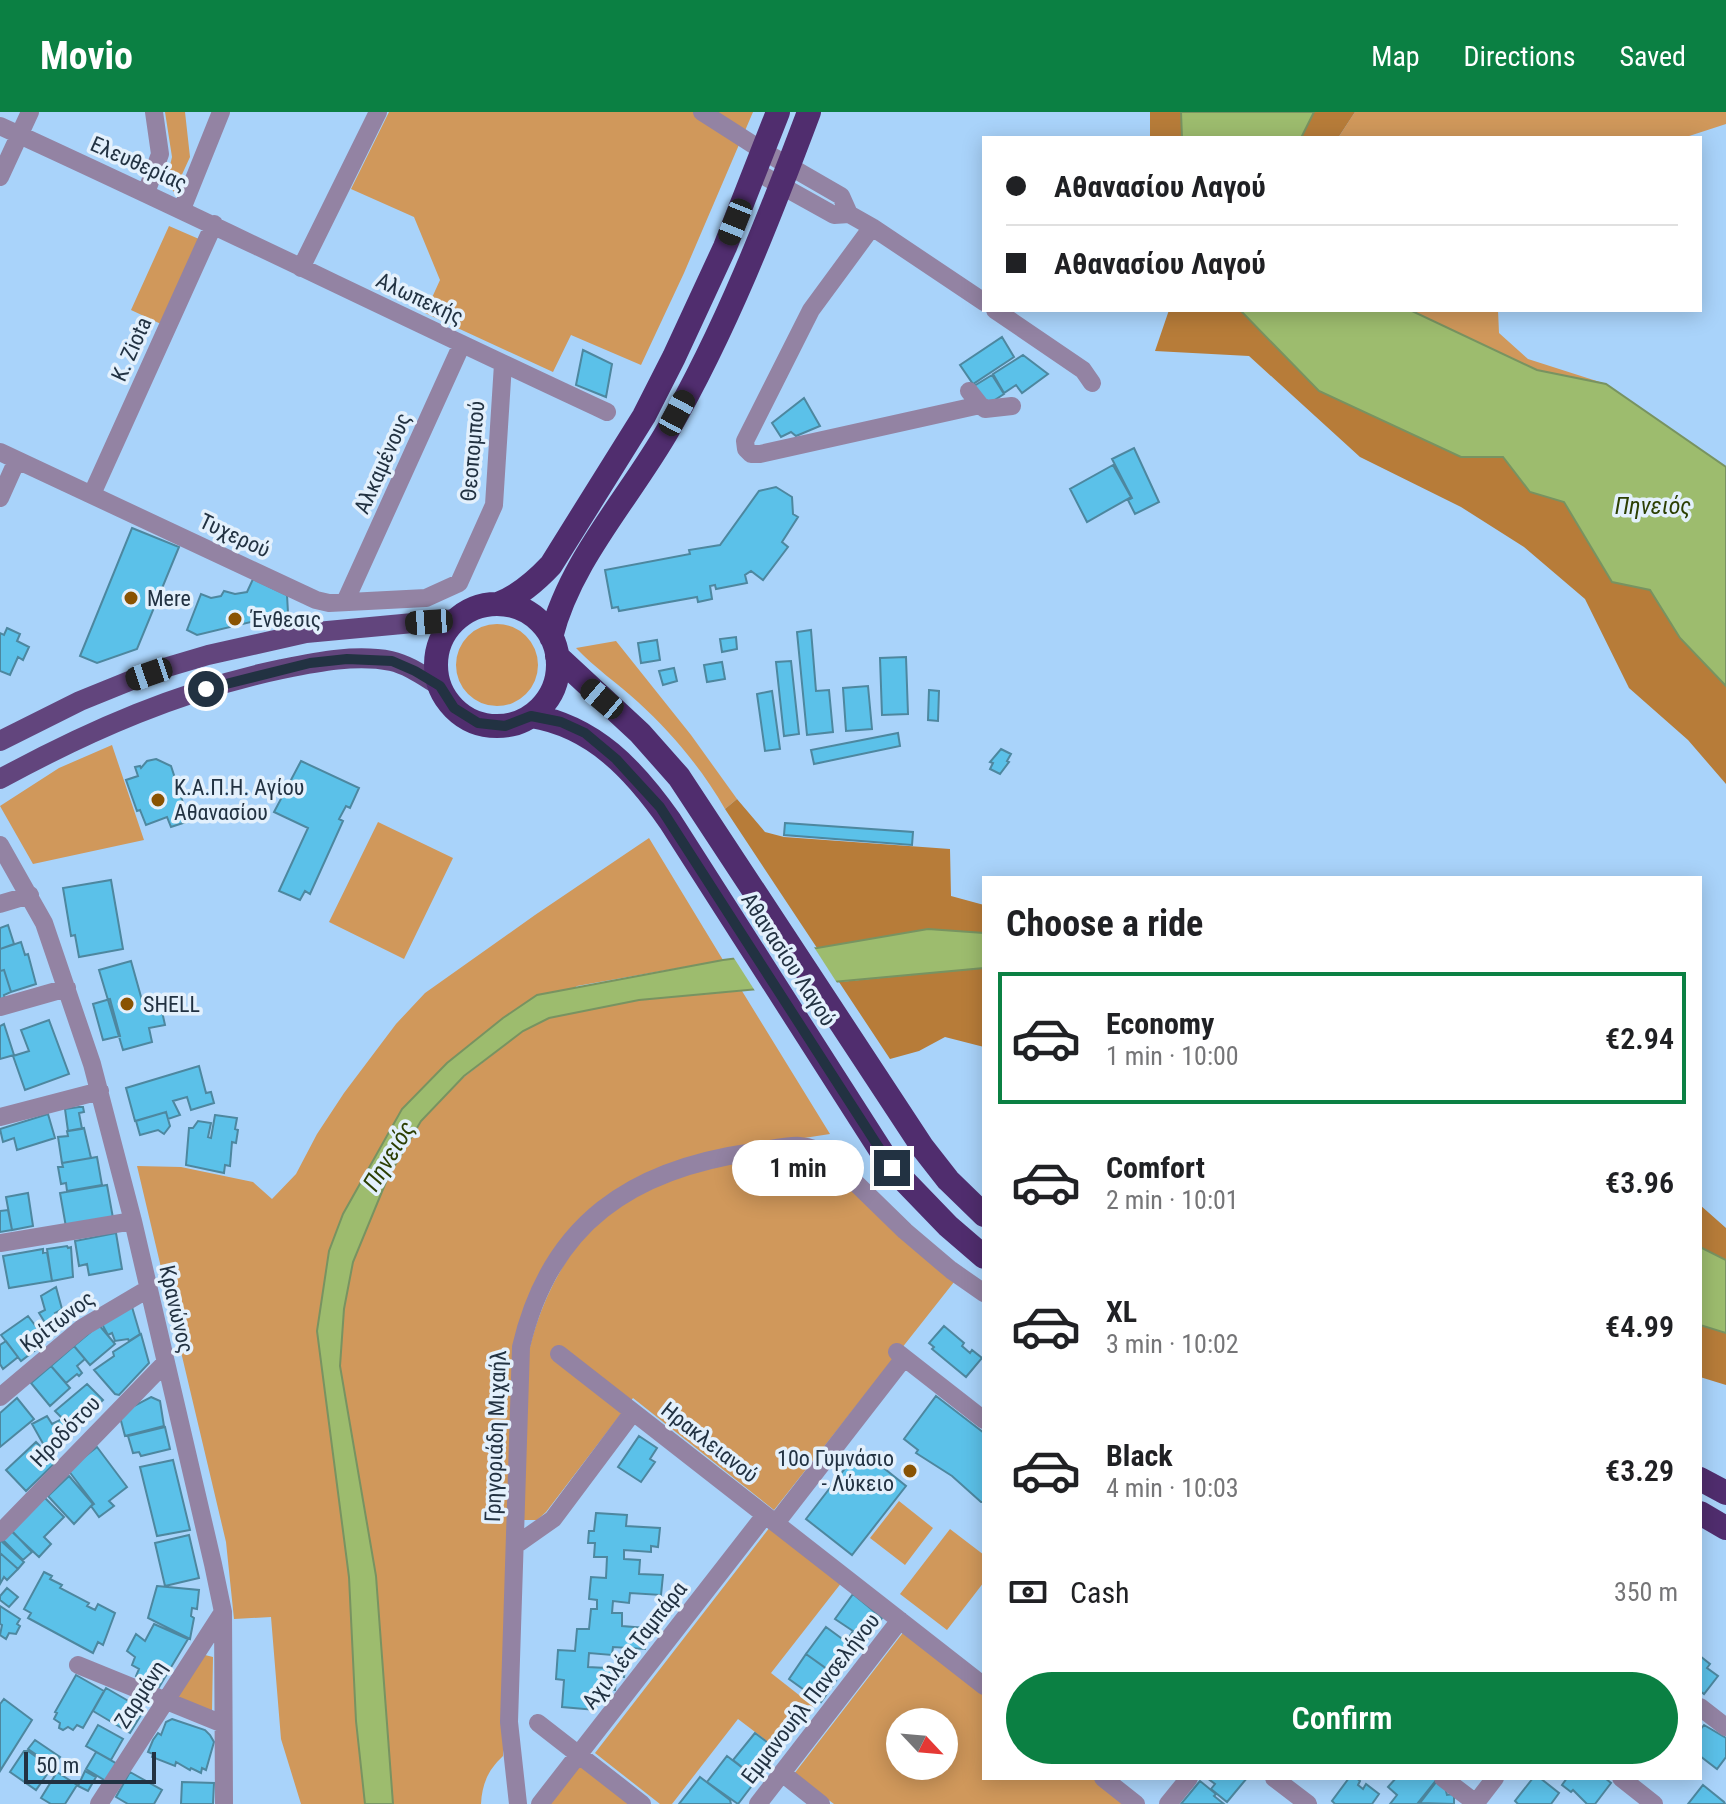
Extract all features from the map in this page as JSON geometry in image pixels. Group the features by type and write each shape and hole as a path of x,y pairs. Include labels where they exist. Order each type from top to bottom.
{"highway":[{"path":"778,112 691,323 636,429 551,565 537,580 509,599 476,608 456,619 443,637 436,661 440,686 454,708 478,723 505,726 531,716 554,687 554,647 559,609 572,581 652,457 717,337 809,112"},
{"path":"498,604 528,612 544,626 554,647"},
{"name":"Αθανασίου Λαγού","path":"554,647 654,747 700,807 923,1148 948,1180 982,1213"},
{"name":"Αθανασίου Λαγού","path":"531,716 570,725 597,741 640,783 670,821 892,1168 948,1226 982,1255"},
{"path":"1702,1480 1726,1493"},
{"path":"1702,1514 1726,1528"}],"main road":[{"path":"0,741 80,701 154,671 208,655 306,633 456,619"},
{"path":"0,779 70,742 148,709 195,692 269,672 331,661 382,660 406,666 440,686"}],"street":[{"path":"0,177 30,112"},
{"path":"146,193 160,154 154,112"},
{"path":"182,209 221,112"},
{"path":"301,268 378,112"},
{"path":"702,112 759,161 785,175 834,215 849,214 872,227 982,301"},
{"name":"Ελευθερίας","path":"0,126 214,224"},
{"name":"Αλωπεκής","path":"214,224 607,412"},
{"name":"K. Ziota","path":"92,494 214,224"},
{"path":"872,227 811,310 745,441 746,449 751,454 760,454 974,398 985,409 1012,406"},
{"path":"998,312 1083,370 1092,383"},
{"name":"Αλκαμένους","path":"345,602 462,344"},
{"name":"Θεοπομπού","path":"459,583 494,505 503,364"},
{"path":"0,498 9,456"},
{"name":"Τυχερού","path":"9,456 316,600 345,602 426,598 459,583"},
{"name":"Κρανώνος","path":"0,845 44,923 67,988 100,1091 133,1221 223,1612 224,1804"},
{"path":"0,904 30,895"},
{"path":"0,1007 67,988"},
{"path":"0,1117 100,1091"},
{"name":"Γρηγοριάδη Μιχαήλ","path":"518,1804 509,1722 519,1365 528,1319 548,1275 567,1247 605,1206 636,1185 683,1166 804,1144 817,1148 905,1231 982,1292"},
{"path":"0,1243 133,1221"},
{"name":"Κρίτωνος","path":"0,1397 82,1328 148,1289"},
{"name":"Ηρακλειανού","path":"559,1354 982,1684"},
{"name":"Αχιλλέα Ταμπάρα","path":"540,1804 900,1354 982,1418"},
{"name":"Ηροδότου","path":"0,1533 165,1363"},
{"path":"516,1545 553,1519 633,1412"},
{"name":"Ζαρμάνη","path":"99,1804 223,1612"},
{"name":"Εμμανουήλ Πανσελήνου","path":"758,1804 900,1620"},
{"path":"78,1665 223,1724"},
{"path":"1702,1709 1726,1727"},
{"path":"538,1723 642,1804"},
{"path":"782,1773 821,1804"},
{"path":"1106,1780 1136,1804"},
{"path":"1168,1804 1187,1780"},
{"path":"1277,1780 1308,1804"},
{"path":"1446,1780 1476,1804 1494,1780"},
{"path":"1624,1780 1654,1804"}],"shaded area":[{"path":"165,112 185,112 190,157 174,192 166,182 172,157"},
{"path":"389,112 753,112 641,365 571,335 553,372 425,313 440,280 414,217 351,189"},
{"path":"1150,112 1181,112 1182,136 1150,136"},
{"path":"1314,112 1355,112 1339,136 1302,136"},
{"path":"1355,112 1726,112 1726,124 1689,136 1339,136"},
{"path":"169,226 199,239 161,324 131,310"},
{"path":"1168,312 1242,312 1319,391 1461,456 1503,457 1530,492 1564,502 1612,582 1650,590 1680,638 1726,686 1726,784 1688,740 1629,688 1585,599 1524,547 1461,507 1360,457 1249,356 1155,351"},
{"path":"1414,312 1498,312 1499,333 1528,359 1606,384 1537,370"},
{"path":"497,624 513,627 526,636 535,649 538,665 535,681 526,694 513,703 497,706 481,703 468,694 459,681 456,665 459,649 468,636 481,627"},
{"path":"616,641 737,799 725,809 686,752 663,726 576,648"},
{"path":"112,745 144,840 33,864 0,806 59,768"},
{"path":"737,799 765,832 784,837 950,849 951,896 982,904 982,933 928,929 817,948 725,809"},
{"path":"378,822 453,858 404,959 329,922"},
{"path":"649,838 723,960 577,986 402,1109 343,1214 329,1251 317,1331 349,1577 356,1721 365,1804 301,1804 281,1739 271,1617 234,1619 226,1542 137,1166 181,1167 253,1182 272,1199 296,1174 344,1093 396,1024 425,993"},
{"path":"982,968 982,1046 945,1037 919,1051 890,1059 839,982"},
{"path":"742,991 830,1134 765,1144 618,1188 530,1297 503,1686 503,1756 487,1778 481,1804 393,1804 376,1576 340,1366 344,1309 353,1262 367,1224 388,1177 421,1121 464,1077 523,1031 549,1018 580,1010 639,1000"},
{"path":"798,1151 814,1154 954,1282 774,1510 633,1398 546,1512 537,1520 523,1520 522,1414 528,1353 546,1300 573,1251 611,1210 652,1185 713,1166"},
{"path":"1702,1207 1726,1228 1726,1260 1702,1248"},
{"path":"1702,1326 1726,1333 1726,1385 1702,1378"},
{"path":"899,1501 933,1528 905,1565 870,1538"},
{"path":"770,1527 842,1582 771,1673 813,1706 779,1750 738,1719 672,1804 660,1804 595,1753"},
{"path":"950,1529 982,1553 982,1585 947,1630 900,1594"},
{"path":"905,1630 982,1689 982,1780 1099,1780 1130,1804 834,1804 794,1774"},
{"path":"201,1654 213,1657 212,1711 173,1699"},
{"path":"579,1764 632,1804 549,1804"}],"water":[{"path":"1181,112 1314,112 1302,136 1182,136"},
{"name":"Πηνειός","path":"1242,312 1414,312 1537,370 1606,384 1726,467 1726,686 1680,638 1650,590 1612,582 1564,502 1530,492 1503,457 1461,457 1319,391"},
{"name":"Πηνειός","path":"928,929 982,933 982,968 639,1000 549,1018 523,1031 464,1076 421,1121 388,1177 353,1262 344,1309 340,1366 376,1576 393,1804 365,1804 356,1721 349,1577 317,1331 329,1251 343,1214 402,1109 447,1063 537,995 723,960"},
{"path":"1702,1248 1726,1260 1726,1333 1702,1326"}],"pier":[{"path":"812,944 839,986 757,994 732,955"}],"building":[{"path":"1002,337 1014,357 973,384 960,365"},
{"path":"583,350 612,364 606,397 576,385"},
{"path":"1023,355 1048,374 1022,393 1016,385 1004,393 993,374"},
{"path":"992,375 1004,394 987,405 974,386"},
{"path":"804,398 820,426 796,436 791,432 781,437 772,423"},
{"path":"1134,448 1159,502 1135,514 1128,500 1132,498 1112,459"},
{"path":"1113,465 1131,497 1087,522 1070,489"},
{"path":"776,487 792,497 793,514 798,517 782,542 788,547 763,580 751,571 745,575 747,583 716,589 715,585 710,586 712,599 698,602 697,597 619,611 618,607 612,608 605,570 690,554 689,550 720,545 759,491"},
{"name":"Mere","path":"132,528 179,547 137,649 97,663 80,656"},
{"path":"253,579 287,595 288,613 197,635 187,630 201,594 211,598 221,596 224,591 235,594 247,592"},
{"path":"7,628 20,634 17,641 29,647 23,660 18,657 10,675 0,671 0,633 4,635"},
{"path":"811,630 816,691 829,690 833,732 807,735 797,632"},
{"path":"736,637 737,649 722,652 720,639"},
{"path":"657,640 660,660 641,663 638,643"},
{"path":"906,657 908,714 882,715 880,658"},
{"path":"791,661 799,734 784,736 776,662"},
{"path":"722,662 725,679 707,682 704,665"},
{"path":"674,668 677,681 663,685 659,671"},
{"path":"868,686 872,729 846,731 843,688"},
{"path":"929,690 939,691 938,721 928,720"},
{"path":"772,691 780,749 765,751 757,694"},
{"path":"898,733 900,746 814,764 811,750"},
{"path":"1001,749 1011,754 1000,774 990,769 993,763 990,762"},
{"name":"Κ.Α.Π.Η. Αγίου Αθανασίου","path":"156,759 171,766 189,821 171,827 167,817 146,825 140,810 137,811 126,780 138,776 135,767 141,768 147,761"},
{"path":"301,761 359,788 350,808 346,806 339,819 343,821 310,894 305,891 300,900 279,891 308,828 274,812"},
{"path":"785,823 913,832 912,845 784,835"},
{"path":"111,880 123,949 79,957 75,935 71,936 63,888"},
{"path":"8,925 14,944 0,949 0,928"},
{"path":"21,942 25,955 28,954 36,984 11,992 4,970 0,971 0,949"},
{"name":"SHELL","path":"131,961 145,1011 161,1007 165,1025 149,1028 152,1042 123,1050 99,970"},
{"path":"4,970 11,992 4,995 5,1000 0,1002 0,971"},
{"path":"110,999 120,1036 103,1040 93,1004"},
{"path":"49,1020 69,1074 25,1090 13,1056 29,1051 21,1030"},
{"path":"4,1024 14,1055 0,1059 0,1026"},
{"path":"199,1066 206,1093 211,1092 214,1103 191,1110 187,1097 173,1101 180,1115 168,1119 166,1112 135,1121 126,1088"},
{"path":"83,1107 84,1112 79,1113 82,1129 68,1131 65,1109"},
{"path":"166,1112 170,1126 164,1134 158,1130 140,1135 136,1121"},
{"path":"48,1114 55,1138 17,1150 14,1138 3,1142 0,1129"},
{"path":"215,1115 237,1118 236,1143 232,1142 230,1166 225,1165 224,1173 186,1165 189,1128 193,1128 198,1121 211,1123 208,1137 211,1138"},
{"path":"84,1128 91,1158 62,1163 58,1137 68,1136 67,1131"},
{"path":"97,1157 102,1185 67,1191 66,1183 61,1184 58,1167 63,1167 62,1163"},
{"path":"107,1185 113,1218 66,1227 60,1193"},
{"path":"28,1193 33,1226 12,1230 6,1197"},
{"path":"8,1210 12,1230 0,1232 0,1211"},
{"path":"116,1233 122,1269 89,1275 87,1264 79,1266 75,1241"},
{"path":"71,1247 73,1277 52,1281 47,1249"},
{"path":"43,1249 43,1253 47,1252 52,1281 9,1288 3,1256"},
{"path":"56,1287 62,1309 55,1313 64,1327 52,1334 39,1313 45,1310 41,1296"},
{"path":"132,1307 140,1334 129,1341 115,1341 112,1333 108,1335 102,1324"},
{"path":"28,1316 44,1337 39,1341 42,1345 21,1361 1,1335"},
{"path":"99,1325 115,1344 90,1365 74,1346"},
{"path":"944,1326 964,1343 962,1346 970,1353 972,1350 982,1358 966,1377 929,1343"},
{"path":"141,1334 149,1363 119,1395 115,1394 94,1370 114,1356 113,1352"},
{"path":"6,1341 18,1357 3,1369 0,1345"},
{"path":"74,1346 85,1359 77,1366 82,1373 66,1383 51,1366"},
{"path":"51,1366 70,1388 50,1406 31,1383"},
{"path":"87,1384 103,1400 73,1429 55,1411"},
{"path":"936,1396 982,1431 982,1502 952,1476 916,1453 918,1450 904,1439"},
{"path":"151,1397 160,1401 164,1426 125,1436 120,1417"},
{"path":"17,1398 34,1419 0,1447 0,1413"},
{"path":"47,1416 52,1424 62,1419 71,1435 46,1449 32,1424"},
{"path":"165,1427 170,1449 141,1456 139,1452 133,1453 128,1436"},
{"path":"639,1436 657,1448 650,1459 655,1462 641,1482 618,1467"},
{"path":"36,1442 56,1462 26,1491 6,1470"},
{"path":"97,1447 127,1487 109,1501 114,1506 99,1517 91,1506 94,1504 68,1470"},
{"path":"860,1449 906,1486 852,1555 806,1519"},
{"path":"173,1460 190,1530 157,1536 140,1467"},
{"path":"69,1476 93,1504 74,1524 48,1496"},
{"path":"43,1496 64,1517 44,1537 51,1544 39,1557 10,1530"},
{"path":"596,1513 627,1515 626,1526 660,1528 658,1547 651,1546 651,1552 624,1550 624,1559 640,1560 639,1574 663,1575 661,1595 630,1593 629,1603 613,1601 612,1613 622,1613 622,1626 646,1628 645,1649 613,1647 612,1655 589,1653 588,1667 625,1669 624,1677 616,1677 615,1690 598,1689 596,1710 562,1707 564,1680 556,1679 558,1650 575,1651 577,1629 589,1629 591,1609 597,1609 597,1600 589,1599 591,1577 606,1578 607,1557 594,1557 595,1543 588,1543 589,1531 594,1531"},
{"path":"11,1530 32,1552 23,1560 2,1539"},
{"path":"189,1535 199,1578 165,1586 155,1543"},
{"path":"0,1540 24,1562 18,1569 0,1553"},
{"path":"0,1553 18,1569 7,1580 4,1577 0,1584"},
{"path":"44,1572 62,1585 60,1588 89,1603 87,1606 95,1610 98,1604 115,1613 103,1645 98,1642 93,1653 28,1618 31,1613 24,1609"},
{"path":"157,1586 199,1590 197,1609 192,1608 191,1616 194,1618 190,1639 148,1618"},
{"path":"7,1588 18,1597 9,1607 0,1600"},
{"path":"853,1594 882,1618 859,1651 846,1642 853,1631 835,1619"},
{"path":"0,1606 20,1619 16,1634 9,1633 6,1639 0,1635"},
{"path":"154,1624 188,1639 158,1689 136,1676 139,1669 132,1665 135,1657 127,1651 136,1634 145,1641"},
{"path":"826,1627 856,1649 837,1676 806,1654"},
{"path":"806,1654 835,1675 832,1679 836,1681 821,1702 789,1679"},
{"path":"1702,1658 1710,1664 1707,1668 1718,1676 1704,1694"},
{"path":"76,1675 104,1691 83,1728 77,1725 73,1730 68,1727 63,1730 54,1719 55,1712"},
{"path":"106,1688 144,1710 130,1733 93,1711"},
{"path":"4,1699 32,1720 0,1771 0,1704"},
{"path":"172,1719 205,1730 214,1742 206,1770 202,1768 201,1773 176,1762 175,1766 152,1757 153,1754 148,1752 158,1733 161,1735 166,1722"},
{"path":"98,1725 123,1739 111,1760 86,1746"},
{"path":"1704,1725 1726,1738 1726,1757 1717,1769 1702,1758"},
{"path":"755,1733 779,1751 757,1779 733,1760"},
{"path":"35,1740 60,1757 53,1766 28,1749"},
{"path":"24,1751 49,1766 50,1770 36,1790 10,1772"},
{"path":"96,1752 119,1765 109,1783 86,1769"},
{"path":"727,1756 757,1779 738,1804 707,1782"},
{"path":"85,1771 96,1777 88,1791 78,1786"},
{"path":"57,1772 77,1785 65,1804 51,1804 41,1798"},
{"path":"130,1772 162,1790 154,1804 128,1804 116,1797"},
{"path":"700,1777 730,1800 731,1804 679,1804"},
{"path":"1210,1780 1245,1780 1227,1802 1211,1789 1215,1784"},
{"path":"1348,1780 1359,1780 1358,1785 1363,1789 1366,1784 1379,1794 1372,1804 1335,1804 1332,1801"},
{"path":"1394,1780 1436,1780 1417,1804 1390,1804 1397,1795 1388,1787"},
{"path":"1531,1780 1543,1780 1559,1793 1551,1804 1518,1804 1515,1801"},
{"path":"1566,1780 1607,1780 1611,1783 1595,1804 1587,1804 1573,1790 1571,1792 1562,1785"},
{"path":"1200,1781 1216,1794 1214,1796 1224,1804 1181,1804"},
{"path":"1437,1781 1445,1787 1447,1795 1454,1794 1454,1804 1420,1803"},
{"path":"182,1782 214,1783 213,1804 181,1804"},
{"path":"1703,1785 1724,1802 1725,1804 1688,1804"}],"place":[{"name":"Mere","path":"131,598"},
{"name":"Ένθεσις","path":"235,619"},
{"name":"Κ.Α.Π.Η. Αγίου Αθανασίου","path":"158,800"},
{"name":"SHELL","path":"127,1004"},
{"name":"10ο Γυμνάσιο - Λύκειο","path":"910,1471"}],"route":[{"path":"206,689 310,663 347,659 392,661 440,686 454,708 478,723 505,726 531,716 570,725 597,741 660,807 892,1168"}]}
